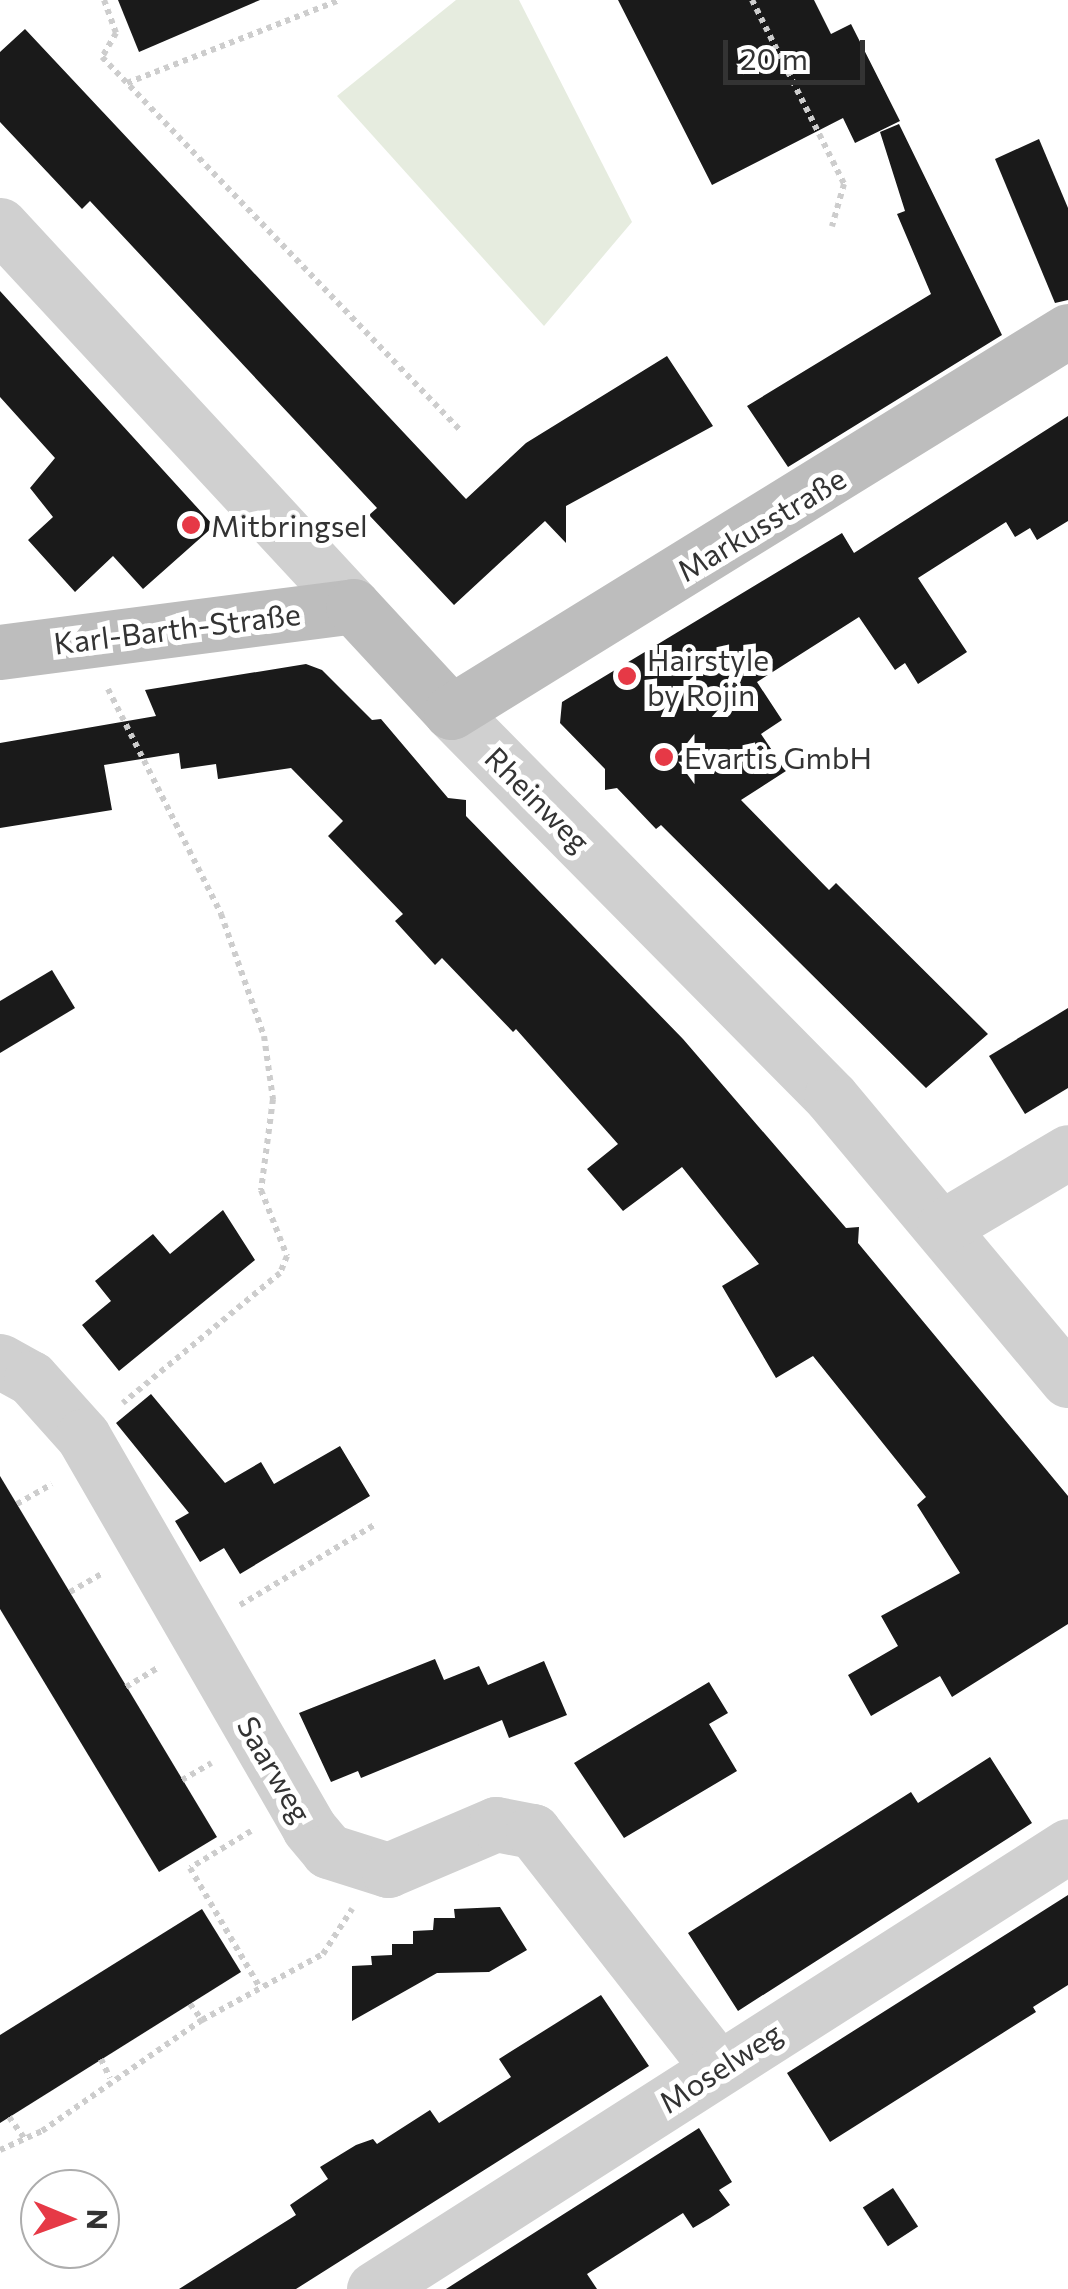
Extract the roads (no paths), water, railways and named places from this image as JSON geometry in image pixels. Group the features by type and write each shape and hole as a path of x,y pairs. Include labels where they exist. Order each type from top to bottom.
{"street":[{"name":"Rheinweg","path":"0,225 452,712 831,1097 944,1226 1068,1380"},
{"name":"Markusstraße","path":"452,712 1068,331"},
{"name":"Karl-Barth-Straße","path":"0,652 353,606"},
{"path":"944,1226 1068,1152"},
{"name":"Saarweg","path":"0,1361 31,1378 83,1436 295,1804 328,1851 373,1869 388,1870 496,1824 533,1831 718,2068"},
{"name":"Moselweg","path":"374,2289 1068,1846"}],"place":[{"name":"Mitbringsel","path":"191,525"},
{"name":"Hairstyle by Rojin","path":"627,676"},
{"name":"Evartis GmbH","path":"664,757"}]}
